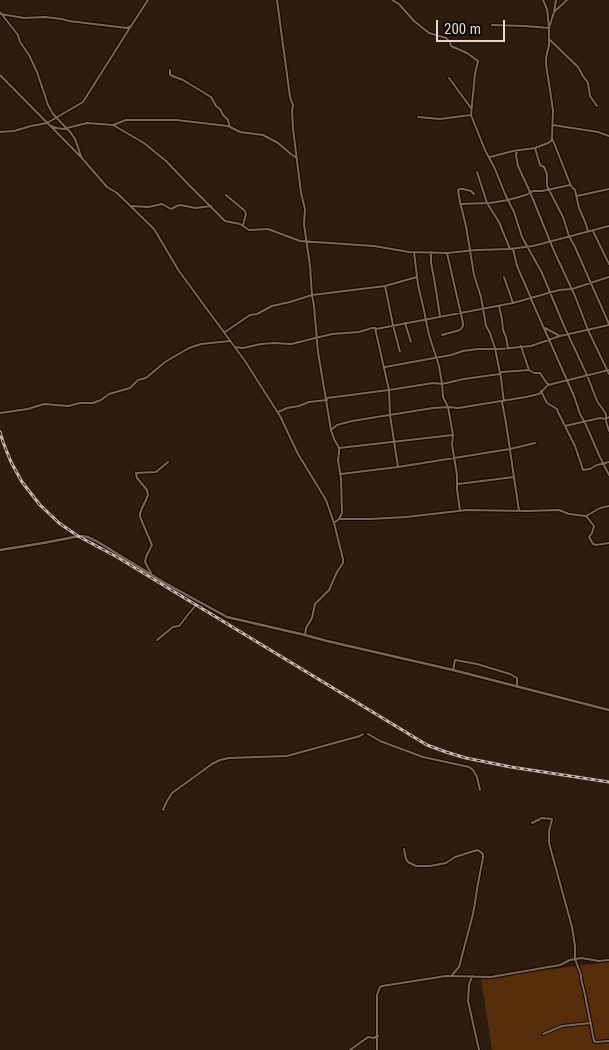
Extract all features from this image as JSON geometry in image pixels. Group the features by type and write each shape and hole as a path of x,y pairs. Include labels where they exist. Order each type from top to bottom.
{"street":[{"path":"0,132 14,131 47,123 84,102 148,0"},
{"path":"277,0 290,97 293,105 293,129 301,193 305,209 304,224 310,266 316,338 331,430 339,448 338,460 341,474 342,513 334,523"},
{"path":"392,0 399,4 412,19 429,33 446,38 451,46 467,53 478,61 471,115 527,246 542,272 597,401 606,414 609,431"},
{"path":"489,157 535,148 548,144 552,138 553,110 546,64 549,28 547,9 543,0"},
{"path":"549,28 556,0"},
{"path":"554,12 568,0"},
{"path":"0,13 24,18 45,17 121,27 131,26"},
{"path":"0,13 29,54 48,105 53,114 68,128 75,139 81,157"},
{"path":"492,25 549,28"},
{"path":"549,39 578,67 588,83 590,96 597,106"},
{"path":"170,70 170,75 183,80 211,97 228,120 230,127"},
{"path":"0,75 81,157 107,187 132,206 157,232 179,271 252,371 278,412 298,454 326,500 343,559 329,590 315,604 305,635"},
{"path":"448,78 471,108"},
{"path":"418,117 440,118 471,115"},
{"path":"47,123 57,128 68,128 87,123 112,125 126,120 176,120 230,127 240,132 263,135 278,143 297,158"},
{"path":"112,125 144,143 166,160 205,202 226,221 242,225 249,230 268,229 295,240 374,246 403,252 447,253 511,249 609,226"},
{"path":"553,125 598,132 609,136"},
{"path":"552,138 570,185 575,190 579,208 588,232"},
{"path":"385,367 470,350 531,346 560,336 609,325 569,236 563,217 549,190 547,174 544,167 540,165 535,148"},
{"path":"518,150 516,155 518,166 588,330 609,374"},
{"path":"477,172 487,203 499,222 580,414 609,475"},
{"path":"460,204 508,200 530,192 570,185"},
{"path":"474,194 471,191 460,189 458,193 475,278 484,308 486,326 495,348 500,374 519,511"},
{"path":"577,196 609,189"},
{"path":"226,195 245,211 246,214 242,225"},
{"path":"132,206 148,208 162,204 171,209 180,205 196,208 211,206"},
{"path":"593,231 609,264"},
{"path":"414,252 418,285 429,336 439,366 443,397 448,407 460,511"},
{"path":"430,252 430,263 440,317"},
{"path":"442,335 461,329 463,323 447,253"},
{"path":"224,332 250,315 257,314 272,306 312,295 385,286 417,277"},
{"path":"504,277 513,303"},
{"path":"234,346 244,348 261,344 291,344 332,334 376,329 513,303 550,292 572,289 609,277"},
{"path":"385,286 392,325 400,352"},
{"path":"498,305 508,348"},
{"path":"405,323 411,342"},
{"path":"543,327 560,336"},
{"path":"376,329 389,390 390,415 398,467"},
{"path":"0,413 28,409 44,404 68,406 80,403 93,403 109,394 130,388 138,380 146,378 165,362 189,348 201,344 230,342"},
{"path":"521,346 529,370"},
{"path":"278,412 309,402 331,398 433,383 442,384 500,374 502,372 529,370 534,373 540,373 549,385"},
{"path":"331,430 337,425 344,423 390,415 448,407 458,408 539,394 549,385 608,370"},
{"path":"541,391 547,403 557,409 575,446 583,470 609,462"},
{"path":"565,426 607,418"},
{"path":"339,448 452,435"},
{"path":"341,474 398,467 510,449 535,443"},
{"path":"151,574 145,562 152,545 140,517 148,495 147,490 137,478 136,473 156,472 168,462"},
{"path":"458,484 514,476"},
{"path":"339,519 406,517 467,510 559,510 569,514 586,516 600,508 609,506"},
{"path":"586,516 594,526 589,537 593,544 609,543"},
{"path":"0,550 80,536 88,537 227,617 453,670 609,710"},
{"path":"158,640 173,627 179,626 195,606"},
{"path":"453,670 455,660 477,664 517,678 517,687"},
{"path":"164,810 172,793 220,760 287,756 363,734"},
{"path":"368,734 380,742 423,757 468,767 473,770 477,777 480,790"},
{"path":"532,823 542,818 552,819 549,843 572,927 576,959 594,1041 609,1041"},
{"path":"404,848 408,862 416,866 439,865 455,857 478,850 483,854 484,858 468,933 459,966 452,975"},
{"path":"377,1050 377,995 382,986 423,978 452,975 496,976 560,965 576,959 609,960"},
{"path":"472,976 468,985 468,1001 479,1050"},
{"path":"543,1034 562,1026 591,1023"},
{"path":"350,1050 368,1037 374,1038 378,1036"}],"shaded area":[{"path":"609,962 609,1050 492,1050 481,978"}],"railway":[{"path":"0,432 11,462 22,482 40,505 59,523 427,745 466,758 609,782"}]}
